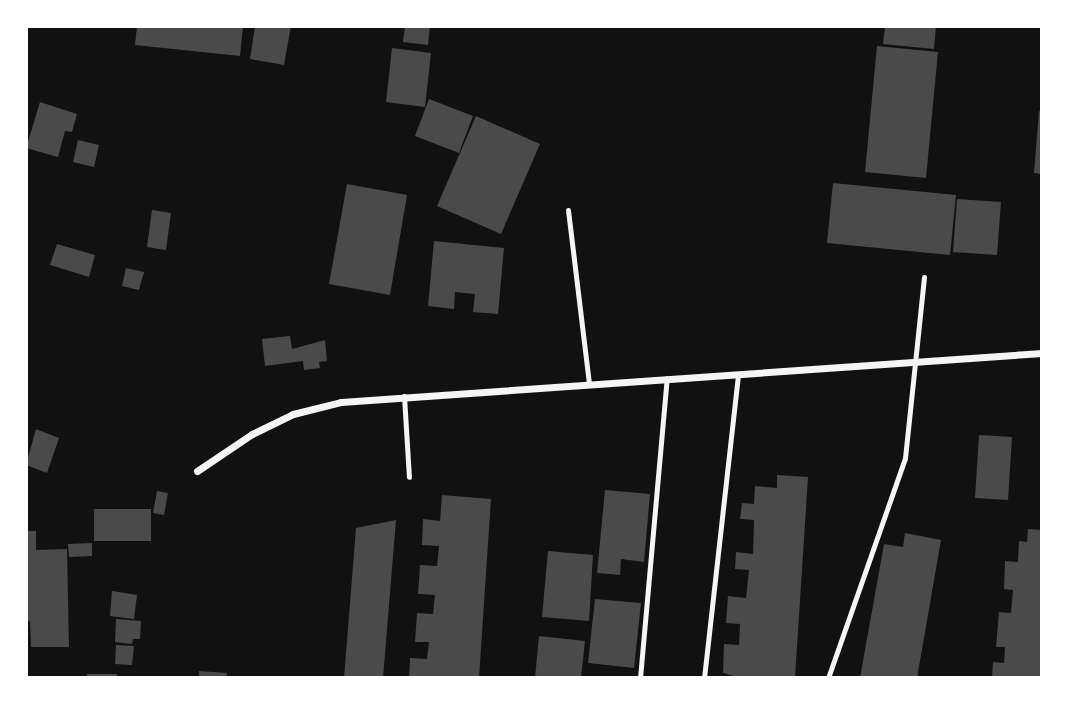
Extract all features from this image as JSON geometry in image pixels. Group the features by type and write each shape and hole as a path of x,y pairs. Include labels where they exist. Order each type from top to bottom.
{"street":[{"path":"197,471 251,434 292,414 341,402 1042,353"}],"lane":[{"path":"568,211 589,384"},
{"path":"828,678 905,458 918,363 924,277"},
{"path":"704,678 738,374"},
{"path":"640,678 667,379"},
{"path":"404,397 409,477"}],"building":[{"path":"137,26 243,26 240,56 135,45"},
{"path":"255,26 291,26 284,65 250,59"},
{"path":"405,26 430,26 428,45 403,42"},
{"path":"885,26 936,26 934,49 883,44"},
{"path":"877,46 938,52 926,178 865,172"},
{"path":"392,48 431,53 425,107 386,102"},
{"path":"429,99 473,116 459,153 415,136"},
{"path":"40,102 77,114 72,132 65,131 58,157 26,148"},
{"path":"1039,111 1042,112 1042,174 1034,173"},
{"path":"476,116 540,144 501,234 437,206"},
{"path":"78,140 99,145 94,167 73,162"},
{"path":"833,183 956,195 950,255 827,243"},
{"path":"347,184 407,195 390,295 329,284"},
{"path":"957,199 1001,202 997,255 953,252"},
{"path":"152,210 171,213 166,250 147,247"},
{"path":"434,241 504,248 498,314 473,312 475,294 455,292 454,309 428,306"},
{"path":"57,244 95,255 89,277 50,265"},
{"path":"126,268 144,272 139,290 122,286"},
{"path":"290,336 292,349 325,340 327,361 319,362 320,368 304,370 303,361 265,366 262,339"},
{"path":"36,429 59,438 47,473 26,465"},
{"path":"979,435 1012,437 1008,500 975,498"},
{"path":"777,475 808,477 795,678 741,678 723,673 724,644 739,645 740,624 726,623 728,596 746,598 749,570 735,569 736,552 753,554 754,520 740,519 742,503 754,504 755,486 777,488"},
{"path":"605,490 650,494 644,562 621,559 620,575 597,573"},
{"path":"157,491 168,493 164,515 153,513"},
{"path":"442,495 491,499 479,678 409,678 410,658 427,659 429,642 415,642 417,613 433,614 435,595 418,594 420,565 437,566 439,546 422,545 423,519 440,521"},
{"path":"94,509 151,509 151,541 94,541"},
{"path":"396,520 383,678 344,678 356,528"},
{"path":"1028,529 1042,530 1042,678 992,678 993,662 1004,663 1005,647 996,647 999,612 1011,613 1013,590 1004,589 1005,561 1018,562 1019,541 1027,542"},
{"path":"26,531 36,531 36,550 67,549 69,647 31,647 30,621 26,621"},
{"path":"905,533 941,540 917,678 860,678 884,544 903,547"},
{"path":"92,543 92,556 69,557 68,544"},
{"path":"548,551 593,555 589,621 542,617"},
{"path":"112,591 137,595 134,619 110,616"},
{"path":"595,599 641,603 634,668 588,663"},
{"path":"116,619 141,621 140,639 133,639 132,644 115,642"},
{"path":"539,636 585,641 581,678 535,678"},
{"path":"116,645 134,646 132,665 115,664"},
{"path":"199,671 227,673 226,678 199,678"},
{"path":"87,674 117,674 117,678 87,678"}]}
